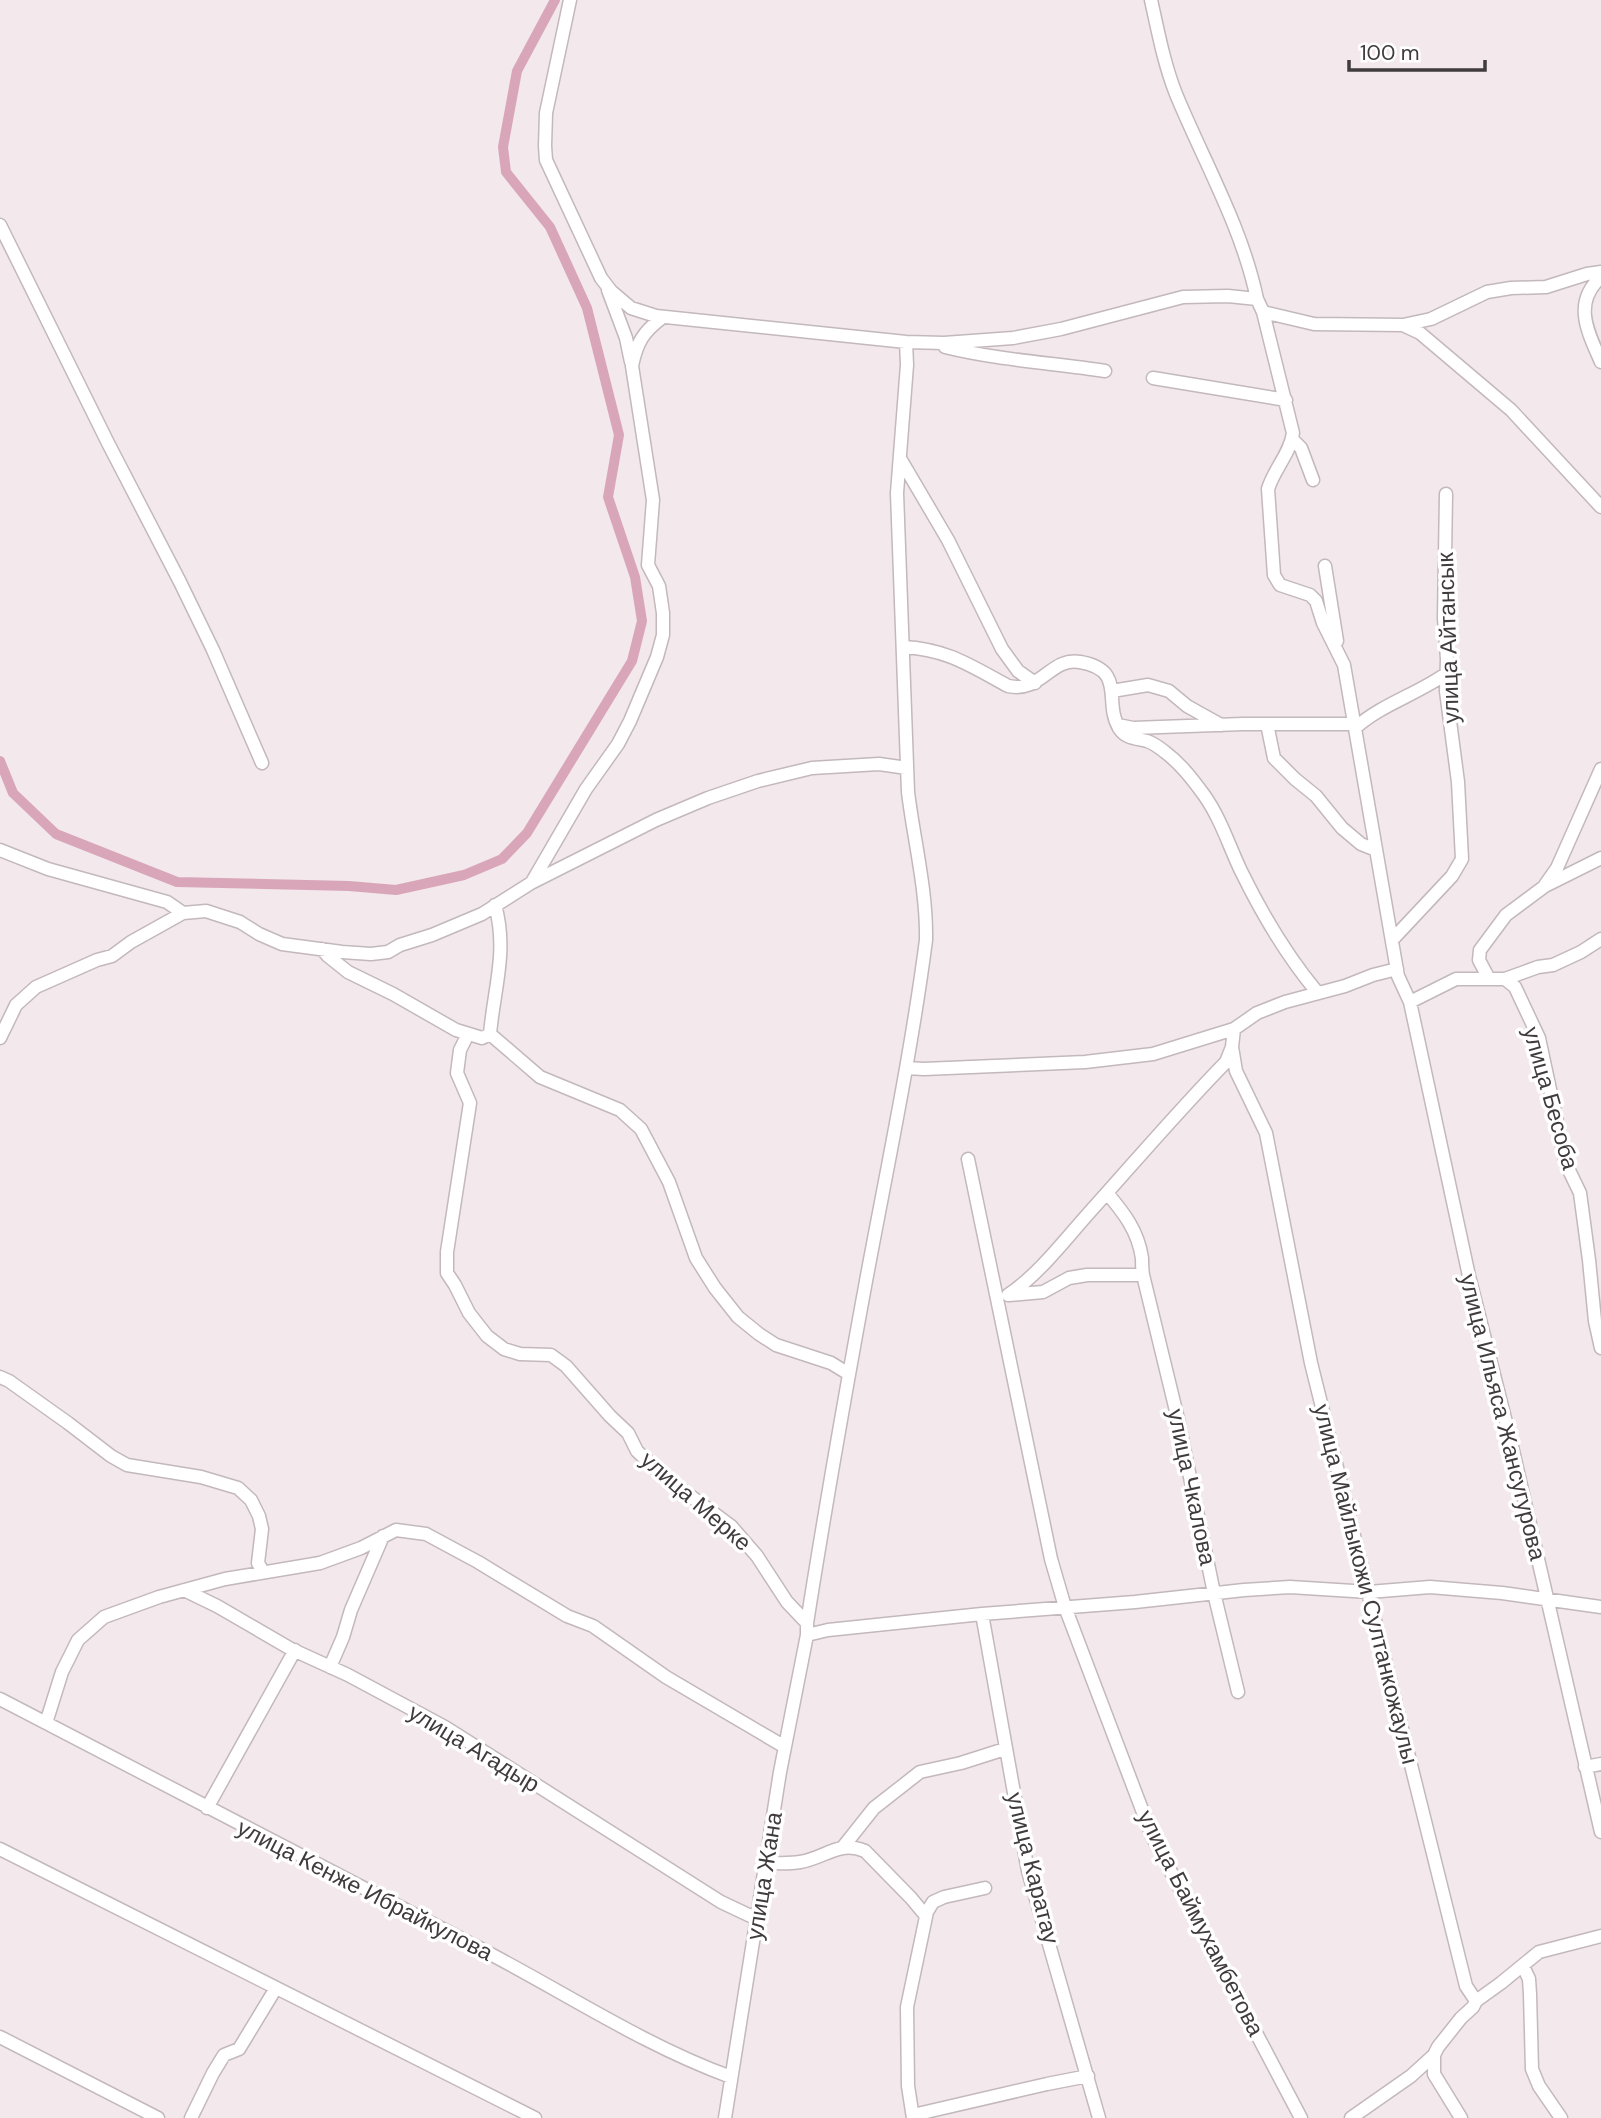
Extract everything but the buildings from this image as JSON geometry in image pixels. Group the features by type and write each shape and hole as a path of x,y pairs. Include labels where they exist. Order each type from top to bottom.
{"street":[{"path":"570,0 546,113 547,160 601,278 631,308 663,317 928,343 1013,338 1061,329 1183,297 1228,296 1257,299"},
{"path":"1151,0 1175,92 1230,217 1252,278 1291,418 1292,439 1268,489 1274,575 1280,586 1310,595 1315,601 1339,655"},
{"path":"0,225 186,594 262,763"},
{"path":"1263,312 1314,324 1403,325 1431,319 1487,292 1546,286 1587,274 1601,275"},
{"path":"1601,275 1586,295 1584,315 1588,333 1601,362"},
{"path":"531,883 586,789 631,721 663,635 659,586 648,565 653,500 632,366 626,338 606,285"},
{"path":"632,366 634,353 645,331 663,317"},
{"path":"1403,325 1420,333 1511,410 1601,508"},
{"name":"улица Жана","path":"725,2118 785,1747 923,962 926,923 913,836 907,768 897,493 907,365 906,342"},
{"path":"928,343 984,356 1105,371"},
{"path":"1153,378 1286,400"},
{"path":"1292,439 1301,449 1313,480"},
{"path":"900,459 948,540 1002,649 1018,671 1035,682"},
{"name":"улица Айтансык","path":"1393,939 1459,867 1462,859 1458,782 1446,691 1446,494"},
{"path":"1325,566 1339,655"},
{"path":"903,647 936,651 961,659 1008,686 1017,688 1030,686 1064,662 1081,662 1108,676 1118,725 1126,736 1149,742 1165,751 1204,795 1216,812 1257,903 1317,992"},
{"name":"улица Ильяса Жансугурова","path":"1339,655 1344,665 1398,976 1410,1002 1469,1276 1511,1441 1601,1832"},
{"path":"1118,725 1133,728 1267,723 1355,726 1370,715 1428,687 1447,673"},
{"path":"1112,691 1148,685 1168,691 1187,706 1222,725"},
{"path":"1267,723 1274,758 1316,796 1342,828 1361,844 1376,850"},
{"path":"0,1038 16,1005 36,987 112,956 131,942 183,913 206,911 240,922 282,944 371,954 388,952 482,914 531,883 656,820 708,798 758,781 812,768 879,764 907,768"},
{"path":"1545,886 1557,868 1601,769"},
{"path":"0,850 48,869 167,902 183,913"},
{"path":"1489,979 1479,960 1480,950 1506,915 1545,886 1601,858"},
{"path":"490,1034 502,954 500,921 495,905"},
{"path":"1410,1002 1456,979 1505,979 1566,960 1601,939"},
{"path":"322,949 348,972 456,1030 482,1038 490,1034"},
{"path":"906,1068 1085,1062 1153,1054 1234,1030 1257,1013 1285,1002 1397,969"},
{"name":"улица Бесоба","path":"1505,979 1515,988 1539,1038 1566,1164 1580,1192 1595,1321 1601,1348"},
{"name":"улица Майлыкожи Султанкожаулы","path":"1234,1030 1232,1047 1236,1071 1266,1133 1311,1363 1466,1986 1476,2001"},
{"name":"улица Мерке","path":"468,1034 457,1063 457,1073 470,1103 447,1252 447,1273 469,1313 487,1336 504,1349 520,1354 551,1355 566,1366 628,1433 637,1451 645,1459 731,1526 757,1556 807,1629"},
{"path":"490,1034 540,1077 620,1111 641,1129 669,1182 696,1258 738,1318 776,1345 831,1363 849,1374"},
{"path":"1003,1297 1020,1287 1107,1193 1164,1127 1226,1062 1232,1047"},
{"name":"улица Баймухамбетова","path":"968,1159 1003,1297 1051,1559 1065,1607 1152,1836 1301,2118"},
{"name":"улица Чкалова","path":"1107,1193 1124,1213 1136,1234 1238,1692"},
{"path":"1003,1297 1043,1292 1069,1278 1087,1275 1144,1278"},
{"path":"0,1377 127,1465 201,1477 238,1488 251,1500 259,1516 262,1529 258,1563 263,1572"},
{"path":"46,1723 62,1672 78,1640 104,1617 225,1579 320,1563 361,1548 396,1530 426,1534 567,1616 593,1626 666,1677 785,1747"},
{"path":"330,1667 383,1536"},
{"path":"807,1629 828,1630 1290,1587 1369,1592 1430,1587 1601,1607"},
{"name":"улица Агадыр","path":"184,1590 445,1727 721,1902 757,1919"},
{"name":"улица Каратау","path":"982,1614 1028,1871 1099,2118"},
{"path":"207,1808 295,1650"},
{"name":"улица Кенже Ибрайкулова","path":"0,1699 483,1950 699,2066 731,2077"},
{"path":"843,1847 874,1808 920,1772 1005,1749"},
{"path":"1586,1767 1601,1764"},
{"path":"766,1863 801,1862 850,1846 865,1851 926,1916"},
{"path":"0,1849 535,2118"},
{"path":"985,1888 933,1902 926,1916 907,2007 908,2086 913,2116 1088,2076"},
{"path":"1351,2118 1411,2076 1434,2055 1461,2018 1474,2007 1476,2001 1539,1952 1601,1936"},
{"path":"1523,1966 1529,1979 1532,2069 1539,2086 1561,2118"},
{"path":"191,2118 224,2055 239,2049 276,1988"},
{"path":"0,2037 159,2118"},
{"path":"1434,2055 1434,2074 1461,2118"}],"waterway":[{"path":"0,761 13,793 56,834 177,882 349,886 396,890 464,875 502,859 527,833 632,661 642,621 635,577 608,497 619,435 587,308 550,227 506,172 503,147 517,71 555,0"}]}
